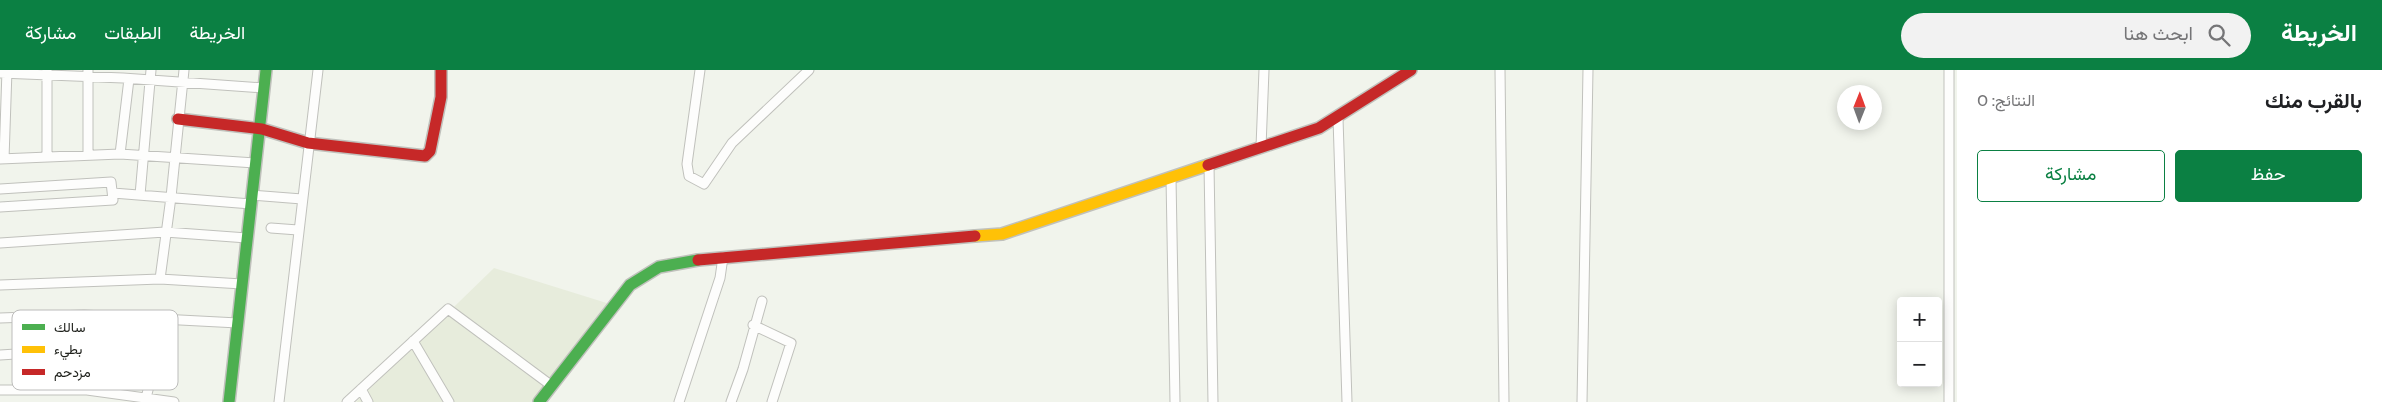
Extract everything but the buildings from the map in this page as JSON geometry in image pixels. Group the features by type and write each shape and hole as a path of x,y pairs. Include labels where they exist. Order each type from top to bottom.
{"main road":[{"path":"229,402 266,70"},
{"path":"178,119 295,136 308,143 425,156 430,151 440,97 441,70"},
{"path":"539,402 630,285 659,267 724,258 1002,234 1319,128 1338,118 1411,70"}],"street":[{"path":"140,195 151,70"},
{"path":"160,279 171,197 184,70"},
{"path":"279,402 318,70"},
{"path":"700,70 687,164 689,176 704,184 732,143 810,70"},
{"path":"1261,147 1264,70"},
{"path":"1500,70 1504,402"},
{"path":"1582,402 1588,70"},
{"path":"1949,70 1949,402"},
{"path":"255,163 120,154 2,159 5,72 88,73 125,76 150,81 264,88"},
{"path":"47,72 47,157"},
{"path":"88,73 88,154"},
{"path":"120,154 125,76"},
{"path":"1338,118 1347,402"},
{"path":"1208,165 1213,402"},
{"path":"1170,178 1175,402"},
{"path":"0,189 112,182 112,200 0,207"},
{"path":"112,193 251,200 302,200"},
{"path":"271,228 298,230"},
{"path":"0,243 165,232 247,238"},
{"path":"679,402 720,278 724,258"},
{"path":"0,285 160,279 242,284"},
{"path":"731,402 743,369 762,301"},
{"path":"347,402 448,310 552,386"},
{"path":"178,320 238,323"},
{"path":"754,325 791,343 772,402"},
{"path":"414,341 449,402"},
{"path":"361,389 368,402"},
{"path":"0,390 87,390 174,402"},
{"path":"146,398 148,390"}],"shaded area":[{"path":"494,268 613,305 537,402 356,402"}],"traffic: fast":[{"path":"229,402 266,70"},
{"path":"539,402 630,285 659,267 698,260"}],"traffic: slow":[{"path":"975,236 1002,234 1208,165"}],"traffic: jam":[{"path":"178,119 262,129 308,143 425,156 430,151 441,97 441,70"},
{"path":"1208,165 1319,128 1411,70"},
{"path":"698,260 975,236"}]}
